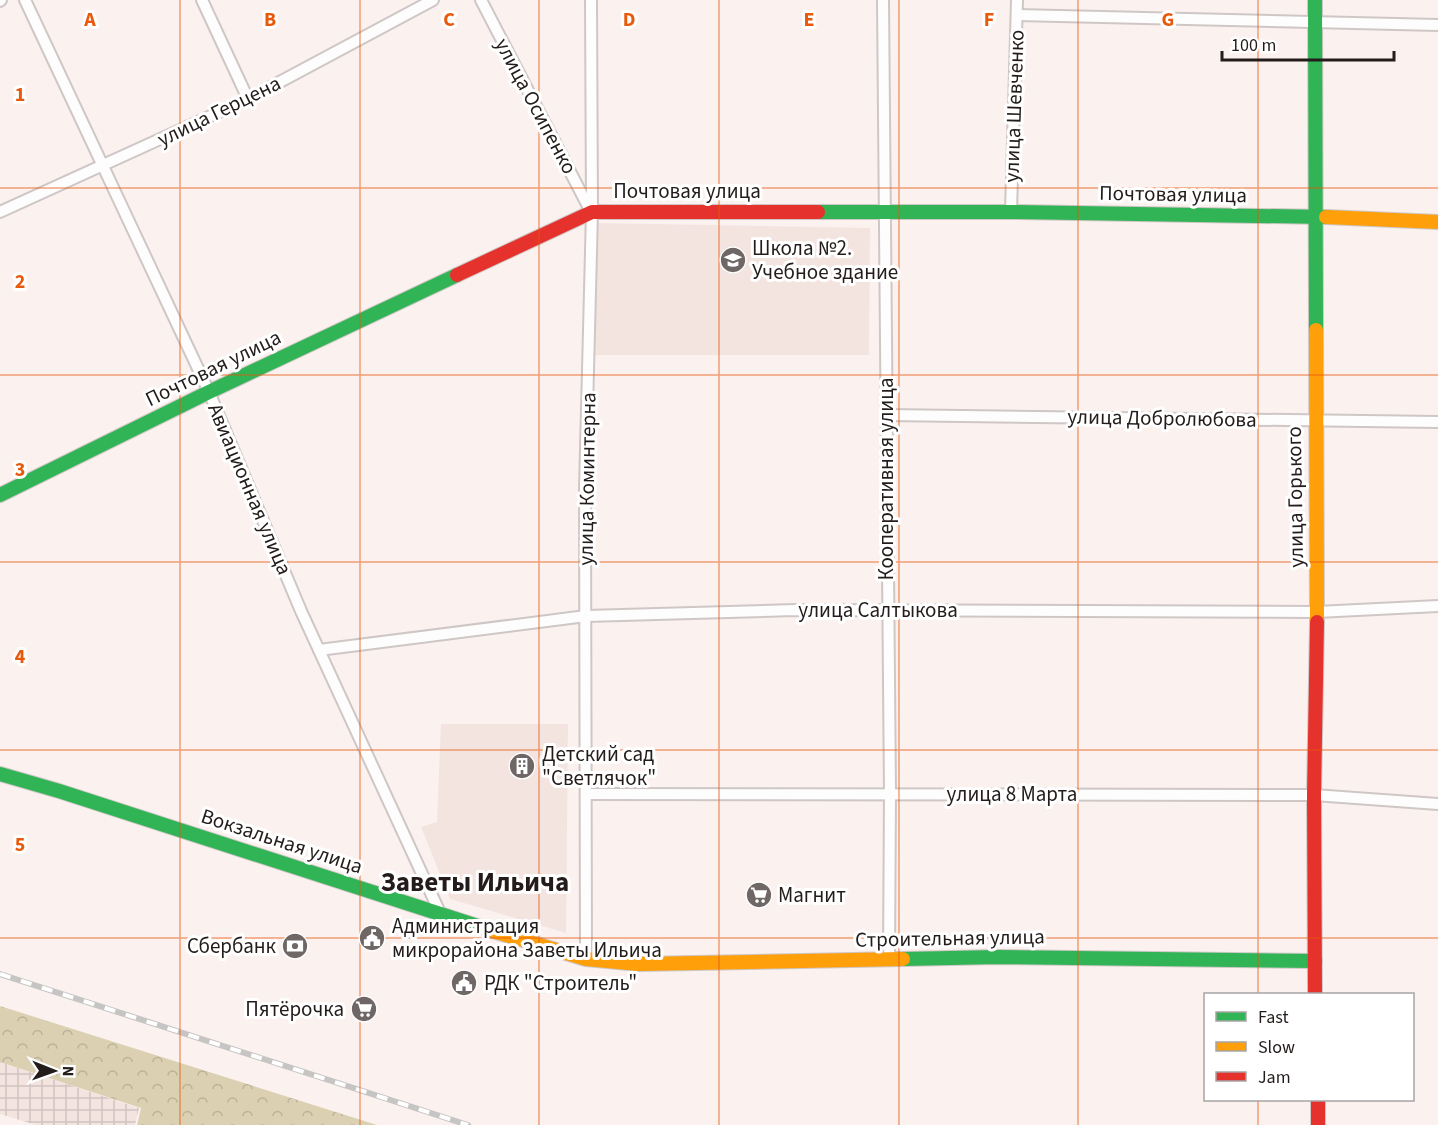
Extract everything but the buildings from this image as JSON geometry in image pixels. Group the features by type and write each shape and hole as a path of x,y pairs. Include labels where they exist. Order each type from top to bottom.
{"street":[{"name":"Авиационная улица","path":"25,0 209,392 319,650 441,915"},
{"path":"202,0 248,99"},
{"name":"улица Герцена","path":"0,212 248,99 433,0"},
{"name":"улица Осипенко","path":"481,0 592,212"},
{"name":"улица Коминтерна","path":"586,958 585,477 592,212 591,0"},
{"name":"Кооперативная улица","path":"883,0 890,794 889,959"},
{"name":"улица Шевченко","path":"1011,212 1017,0"},
{"name":"улица Горького","path":"1315,0 1317,217 1315,993"},
{"path":"1017,15 1438,25"},
{"name":"Почтовая улица","path":"0,495 209,392 592,212 1011,212 1317,217 1438,222"},
{"name":"улица Добролюбова","path":"886,415 1438,422"},
{"name":"улица Салтыкова","path":"319,650 586,616 795,610 1317,612 1438,606"},
{"name":"Вокзальная улица","path":"0,774 59,790 441,915 586,958"},
{"name":"улица 8 Марта","path":"586,794 1314,795 1438,804"},
{"name":"Строительная улица","path":"586,958 639,964 998,957 1315,961"},
{"path":"1318,1101 1318,1125"}],"shaded area":[{"name":"Школа №2. Учебное здание","path":"597,223 870,228 869,355 594,355"},
{"path":"441,724 568,724 566,933 450,899 421,827 437,822"},
{"path":"0,1062 139,1108 135,1125 36,1125 0,1114"}],"green space":[{"path":"0,1006 377,1125 137,1125 141,1108 0,1062"}],"railway":[{"path":"0,974 468,1125"}],"traffic: fast":[{"path":"1315,0 1316,330"},
{"path":"818,212 1011,212 1326,217"},
{"path":"0,495 209,392 457,275"},
{"path":"0,774 493,931"},
{"path":"903,959 998,957 1315,961"}],"traffic: slow":[{"path":"1326,217 1438,222"},
{"path":"1316,330 1317,622"},
{"path":"493,931 586,959 639,964 903,959"}],"traffic: jam":[{"path":"457,275 592,212 818,212"},
{"path":"1315,993 1314,795 1317,622"},
{"path":"1318,1101 1318,1125"}],"place":[{"name":"Школа №2. Учебное здание","path":"733,260"},
{"name":"Детский сад \"Светлячок\"","path":"522,766"},
{"name":"Магнит","path":"759,895"},
{"name":"Администрация микрорайона Заветы Ильича","path":"372,938"},
{"name":"Сбербанк","path":"295,946"},
{"name":"РДК \"Строитель\"","path":"464,983"},
{"name":"Пятёрочка","path":"364,1009"}],"district":[{"name":"Заветы Ильича","path":"475,882"}]}
